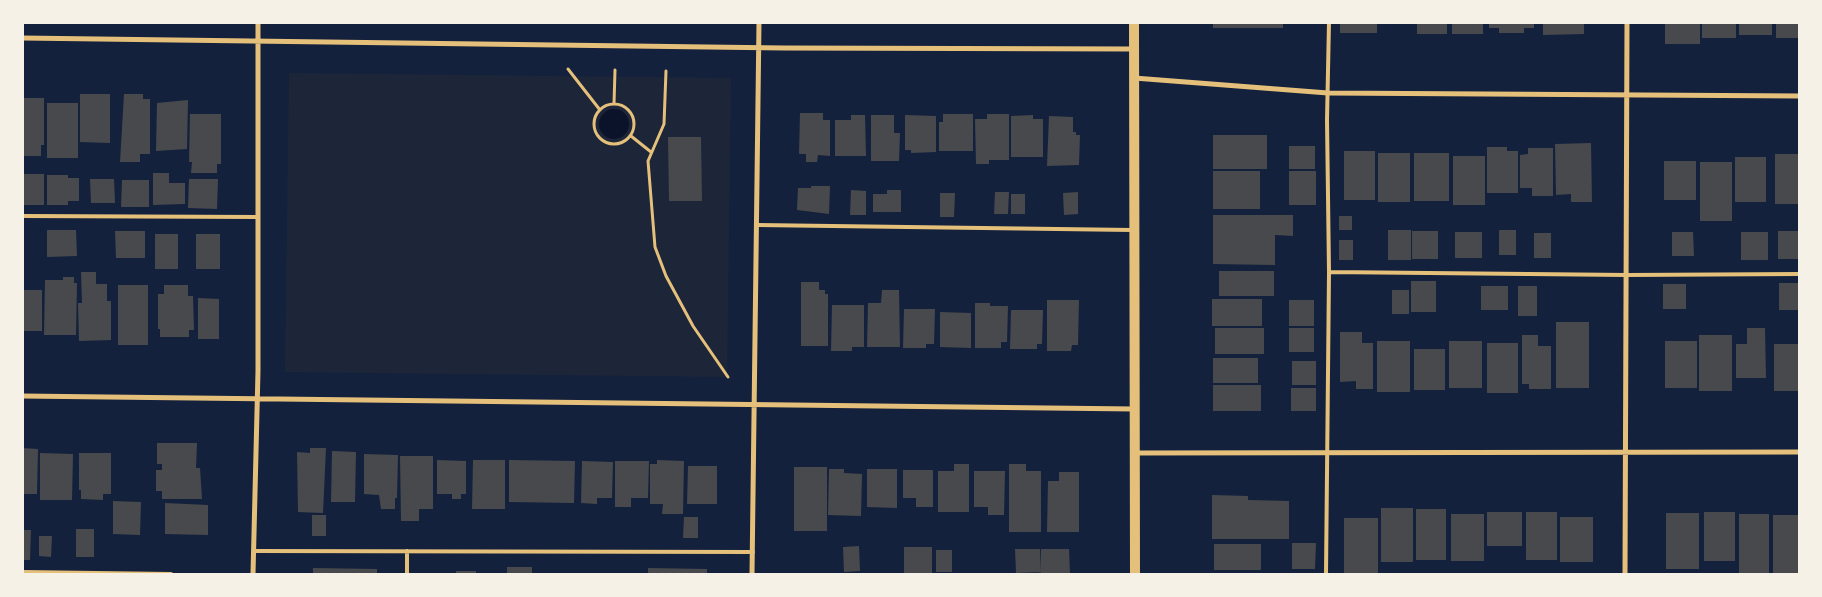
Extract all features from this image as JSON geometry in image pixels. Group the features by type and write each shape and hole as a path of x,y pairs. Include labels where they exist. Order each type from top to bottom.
{"main road":[{"path":"1134,22 1135,574"}],"street":[{"path":"253,574 257,398 258,22"},
{"path":"752,574 759,22"},
{"path":"1625,574 1627,22"},
{"path":"22,38 759,47 1134,49"},
{"path":"1134,78 1328,93 1800,96"},
{"path":"22,396 1135,409"},
{"path":"1135,453 1800,452"}],"lane":[{"path":"1326,574 1329,22"},
{"path":"22,216 258,217"},
{"path":"757,225 1134,230"},
{"path":"1328,272 1627,275 1800,274"},
{"path":"254,550 753,552"},
{"path":"407,551 407,574"},
{"path":"22,572 172,574"}],"path":[{"path":"568,70 600,110"},
{"path":"614,104 615,70"},
{"path":"666,71 664,124 648,161 655,247 666,276 693,326 728,377"},
{"path":"614,104 626,108 634,118 634,130 631,136 620,144 607,143 601,140 594,128 594,122 600,110 614,104"},
{"path":"631,136 651,152"}],"shaded area":[{"path":"289,73 731,78 727,377 285,372"},
{"path":"614,109 625,113 629,124 625,135 614,139 603,135 599,124 603,113"}],"building":[{"path":"1213,22 1283,22 1283,28 1213,28"},
{"path":"1340,22 1377,22 1377,33 1340,33"},
{"path":"1417,22 1447,22 1447,34 1417,34"},
{"path":"1452,22 1483,22 1483,34 1452,34"},
{"path":"1489,22 1534,22 1534,28 1524,28 1524,33 1499,33 1499,28 1489,28"},
{"path":"1543,22 1584,22 1584,34 1543,35"},
{"path":"1665,22 1700,22 1700,44 1665,44"},
{"path":"1702,22 1736,22 1736,38 1702,38"},
{"path":"1739,22 1772,22 1772,35 1739,35"},
{"path":"1776,22 1800,22 1800,38 1776,38"},
{"path":"80,94 110,94 110,143 80,142"},
{"path":"124,94 143,94 143,99 150,99 150,154 140,154 140,162 120,162"},
{"path":"22,98 44,98 44,145 41,145 41,156 22,156"},
{"path":"188,100 187,149 156,151 157,103"},
{"path":"47,103 78,103 78,158 47,158"},
{"path":"800,113 823,113 823,120 830,120 830,156 818,155 817,162 806,162 806,154 799,154"},
{"path":"190,114 221,114 221,164 217,164 217,173 191,173 192,162 189,162"},
{"path":"943,114 973,114 973,151 939,151 939,122 943,122"},
{"path":"987,114 1009,114 1009,160 989,160 989,164 976,164 975,119 987,119"},
{"path":"851,115 865,115 866,156 835,156 835,120 851,120"},
{"path":"871,115 894,115 894,133 900,133 899,161 871,161"},
{"path":"905,115 936,116 936,152 911,153 911,150 905,150"},
{"path":"1033,115 1033,119 1043,119 1043,157 1011,157 1011,116"},
{"path":"1049,116 1073,117 1073,132 1076,132 1076,135 1080,135 1079,165 1047,166"},
{"path":"1213,135 1267,135 1267,169 1213,169"},
{"path":"668,137 701,137 702,201 669,201"},
{"path":"1591,143 1592,202 1571,202 1571,194 1556,195 1555,144"},
{"path":"1289,146 1315,146 1315,169 1289,169"},
{"path":"1487,147 1507,147 1507,151 1518,151 1518,193 1487,193"},
{"path":"1528,148 1553,148 1553,196 1532,196 1532,188 1520,188 1520,155 1528,154"},
{"path":"1344,151 1375,151 1375,200 1344,200"},
{"path":"1378,153 1410,153 1410,202 1378,202"},
{"path":"1414,153 1449,153 1449,201 1414,201"},
{"path":"1775,154 1800,154 1800,204 1775,204"},
{"path":"1453,156 1485,156 1485,205 1453,205"},
{"path":"1735,157 1766,157 1766,202 1735,202"},
{"path":"1664,161 1696,161 1696,200 1664,200"},
{"path":"1700,162 1732,162 1732,221 1700,221"},
{"path":"1213,171 1260,171 1260,209 1213,209"},
{"path":"1289,171 1316,171 1316,205 1289,205"},
{"path":"153,173 169,173 169,183 185,183 185,204 153,205"},
{"path":"22,174 44,174 44,205 22,205"},
{"path":"47,175 68,175 68,178 79,178 79,201 68,201 68,205 47,205"},
{"path":"90,179 114,179 115,203 91,203"},
{"path":"189,179 218,179 217,209 188,208"},
{"path":"122,180 149,180 149,207 121,207"},
{"path":"811,186 830,186 829,214 797,210 798,188 811,188"},
{"path":"851,190 866,191 866,215 850,215"},
{"path":"887,190 901,190 901,212 873,212 873,194 887,194"},
{"path":"995,192 1009,192 1008,214 994,214"},
{"path":"1078,192 1078,214 1064,215 1063,193"},
{"path":"940,193 955,193 954,217 940,217"},
{"path":"1011,194 1025,194 1025,214 1011,214"},
{"path":"1213,215 1293,215 1293,236 1275,235 1275,265 1213,264"},
{"path":"1339,216 1352,216 1352,230 1339,230"},
{"path":"47,230 76,230 77,256 47,257"},
{"path":"1388,230 1411,230 1411,260 1388,260"},
{"path":"1499,230 1516,230 1516,255 1499,255"},
{"path":"115,231 145,231 145,258 116,258"},
{"path":"1412,231 1438,231 1438,259 1412,259"},
{"path":"1778,231 1800,231 1800,259 1778,259"},
{"path":"1455,232 1482,232 1482,258 1455,258"},
{"path":"1672,232 1693,232 1694,256 1672,256"},
{"path":"1741,232 1768,232 1768,260 1741,260"},
{"path":"1534,233 1551,233 1551,258 1534,258"},
{"path":"155,234 178,234 178,269 155,269"},
{"path":"196,234 220,234 220,269 196,269"},
{"path":"1339,240 1353,240 1353,260 1339,260"},
{"path":"1219,271 1274,271 1274,296 1219,296"},
{"path":"81,272 96,272 96,284 107,284 107,301 111,301 111,340 79,341 78,303 82,303"},
{"path":"63,277 74,277 74,283 77,283 76,335 44,335 45,280 63,280"},
{"path":"1411,281 1436,281 1436,312 1411,312"},
{"path":"801,282 819,282 819,290 825,290 825,294 828,294 828,346 801,346"},
{"path":"1779,283 1800,283 1800,310 1779,310"},
{"path":"1663,284 1686,284 1686,309 1663,309"},
{"path":"118,285 148,285 148,345 118,345"},
{"path":"164,285 188,285 188,296 193,296 194,330 189,330 189,337 160,337 160,329 158,329 158,294 164,294"},
{"path":"1481,286 1508,286 1508,310 1481,310"},
{"path":"1518,286 1537,286 1537,316 1518,316"},
{"path":"22,290 42,290 42,331 22,331"},
{"path":"882,290 899,290 900,347 867,347 868,303 881,303"},
{"path":"1392,290 1409,290 1409,314 1392,314"},
{"path":"198,298 219,299 219,339 198,339"},
{"path":"1212,299 1262,299 1262,326 1212,326"},
{"path":"1047,300 1079,300 1078,345 1072,345 1071,351 1047,351"},
{"path":"1289,300 1314,300 1314,326 1289,326"},
{"path":"975,303 990,303 990,306 1008,306 1007,342 1001,342 1001,348 975,348"},
{"path":"832,305 864,305 864,347 852,347 852,351 831,351"},
{"path":"904,309 935,309 934,344 926,344 926,348 903,348"},
{"path":"1011,310 1043,310 1042,344 1037,344 1037,349 1010,349"},
{"path":"940,312 971,313 971,348 940,347"},
{"path":"1556,322 1589,322 1589,388 1556,388"},
{"path":"1215,328 1264,328 1264,354 1215,354"},
{"path":"1289,328 1314,328 1314,352 1289,352"},
{"path":"1747,328 1765,328 1766,378 1736,378 1736,344 1747,344"},
{"path":"1340,332 1362,332 1362,343 1373,343 1373,389 1356,389 1356,381 1340,382"},
{"path":"1522,335 1538,335 1538,346 1551,346 1551,389 1529,389 1529,384 1522,384"},
{"path":"1699,335 1732,335 1732,391 1699,391"},
{"path":"1377,341 1410,341 1410,392 1377,392"},
{"path":"1449,341 1482,341 1482,388 1449,388"},
{"path":"1665,341 1697,341 1697,388 1665,388"},
{"path":"1487,343 1518,343 1518,393 1487,393"},
{"path":"1774,344 1800,344 1800,391 1774,391"},
{"path":"1414,349 1445,349 1445,390 1414,390"},
{"path":"1213,358 1258,358 1258,383 1213,383"},
{"path":"1292,361 1316,361 1316,385 1292,385"},
{"path":"1213,385 1261,385 1261,411 1213,411"},
{"path":"1291,388 1316,388 1316,411 1291,411"},
{"path":"157,443 197,443 196,468 200,468 202,499 162,499 162,491 156,491 156,470 162,470 162,464 157,464"},
{"path":"22,448 38,449 37,494 22,494"},
{"path":"310,448 326,448 323,513 298,512 297,452 310,453"},
{"path":"332,451 356,452 355,502 331,502"},
{"path":"40,453 73,454 72,500 40,500"},
{"path":"79,453 111,453 111,494 103,494 103,500 81,499 81,490 79,490"},
{"path":"364,454 398,455 395,509 381,509 379,495 364,494"},
{"path":"400,456 433,456 433,509 419,509 419,521 401,521"},
{"path":"437,460 466,461 466,494 461,494 461,499 452,499 452,494 437,494"},
{"path":"473,460 505,460 505,509 472,509"},
{"path":"509,460 575,461 574,503 509,502"},
{"path":"657,460 684,461 683,514 662,514 663,504 650,504 650,464 657,464"},
{"path":"582,461 613,462 612,498 597,498 597,504 581,503"},
{"path":"615,461 649,461 648,498 631,498 631,507 615,507"},
{"path":"954,464 969,464 969,512 938,512 938,471 954,471"},
{"path":"1009,464 1026,464 1026,471 1041,471 1041,532 1009,532"},
{"path":"688,466 717,466 717,504 687,504"},
{"path":"794,467 827,467 827,531 794,531"},
{"path":"829,469 844,469 844,473 862,474 861,516 828,515"},
{"path":"867,469 897,469 897,508 867,507"},
{"path":"903,470 933,470 933,507 916,507 916,498 903,498"},
{"path":"974,471 1005,471 1004,515 988,515 988,507 974,507"},
{"path":"1059,472 1079,472 1079,532 1047,532 1048,481 1059,481"},
{"path":"1212,495 1248,496 1248,500 1289,501 1289,539 1212,539"},
{"path":"113,501 141,502 140,535 113,534"},
{"path":"165,503 208,505 208,535 165,534"},
{"path":"1381,508 1413,508 1413,562 1381,562"},
{"path":"1416,509 1446,509 1446,560 1416,560"},
{"path":"1487,512 1522,512 1522,546 1487,546"},
{"path":"1526,512 1557,512 1557,560 1526,560"},
{"path":"1704,512 1735,512 1735,561 1704,561"},
{"path":"1666,513 1699,513 1699,569 1666,569"},
{"path":"1451,514 1484,514 1484,561 1451,561"},
{"path":"1739,514 1769,514 1769,574 1739,574"},
{"path":"312,515 326,515 326,536 312,536"},
{"path":"1773,515 1800,515 1800,574 1773,574"},
{"path":"684,517 698,517 698,538 683,538"},
{"path":"1560,517 1593,517 1593,562 1560,562"},
{"path":"1344,518 1378,518 1378,574 1344,574"},
{"path":"76,529 94,529 94,557 76,557"},
{"path":"22,530 31,530 30,560 22,560"},
{"path":"39,536 52,536 51,557 39,556"},
{"path":"1292,543 1316,543 1315,569 1292,569"},
{"path":"1214,544 1261,544 1261,570 1214,570"},
{"path":"859,546 860,571 844,572 843,547"},
{"path":"904,547 932,547 932,574 904,574"},
{"path":"1015,549 1040,549 1041,572 1016,573"},
{"path":"1041,549 1069,549 1070,574 1041,574"},
{"path":"936,550 952,550 952,572 936,572"},
{"path":"507,567 532,567 532,574 507,574"},
{"path":"313,568 377,569 377,574 313,574"},
{"path":"648,568 707,569 707,574 648,574"},
{"path":"456,571 476,571 476,574 456,574"}]}
